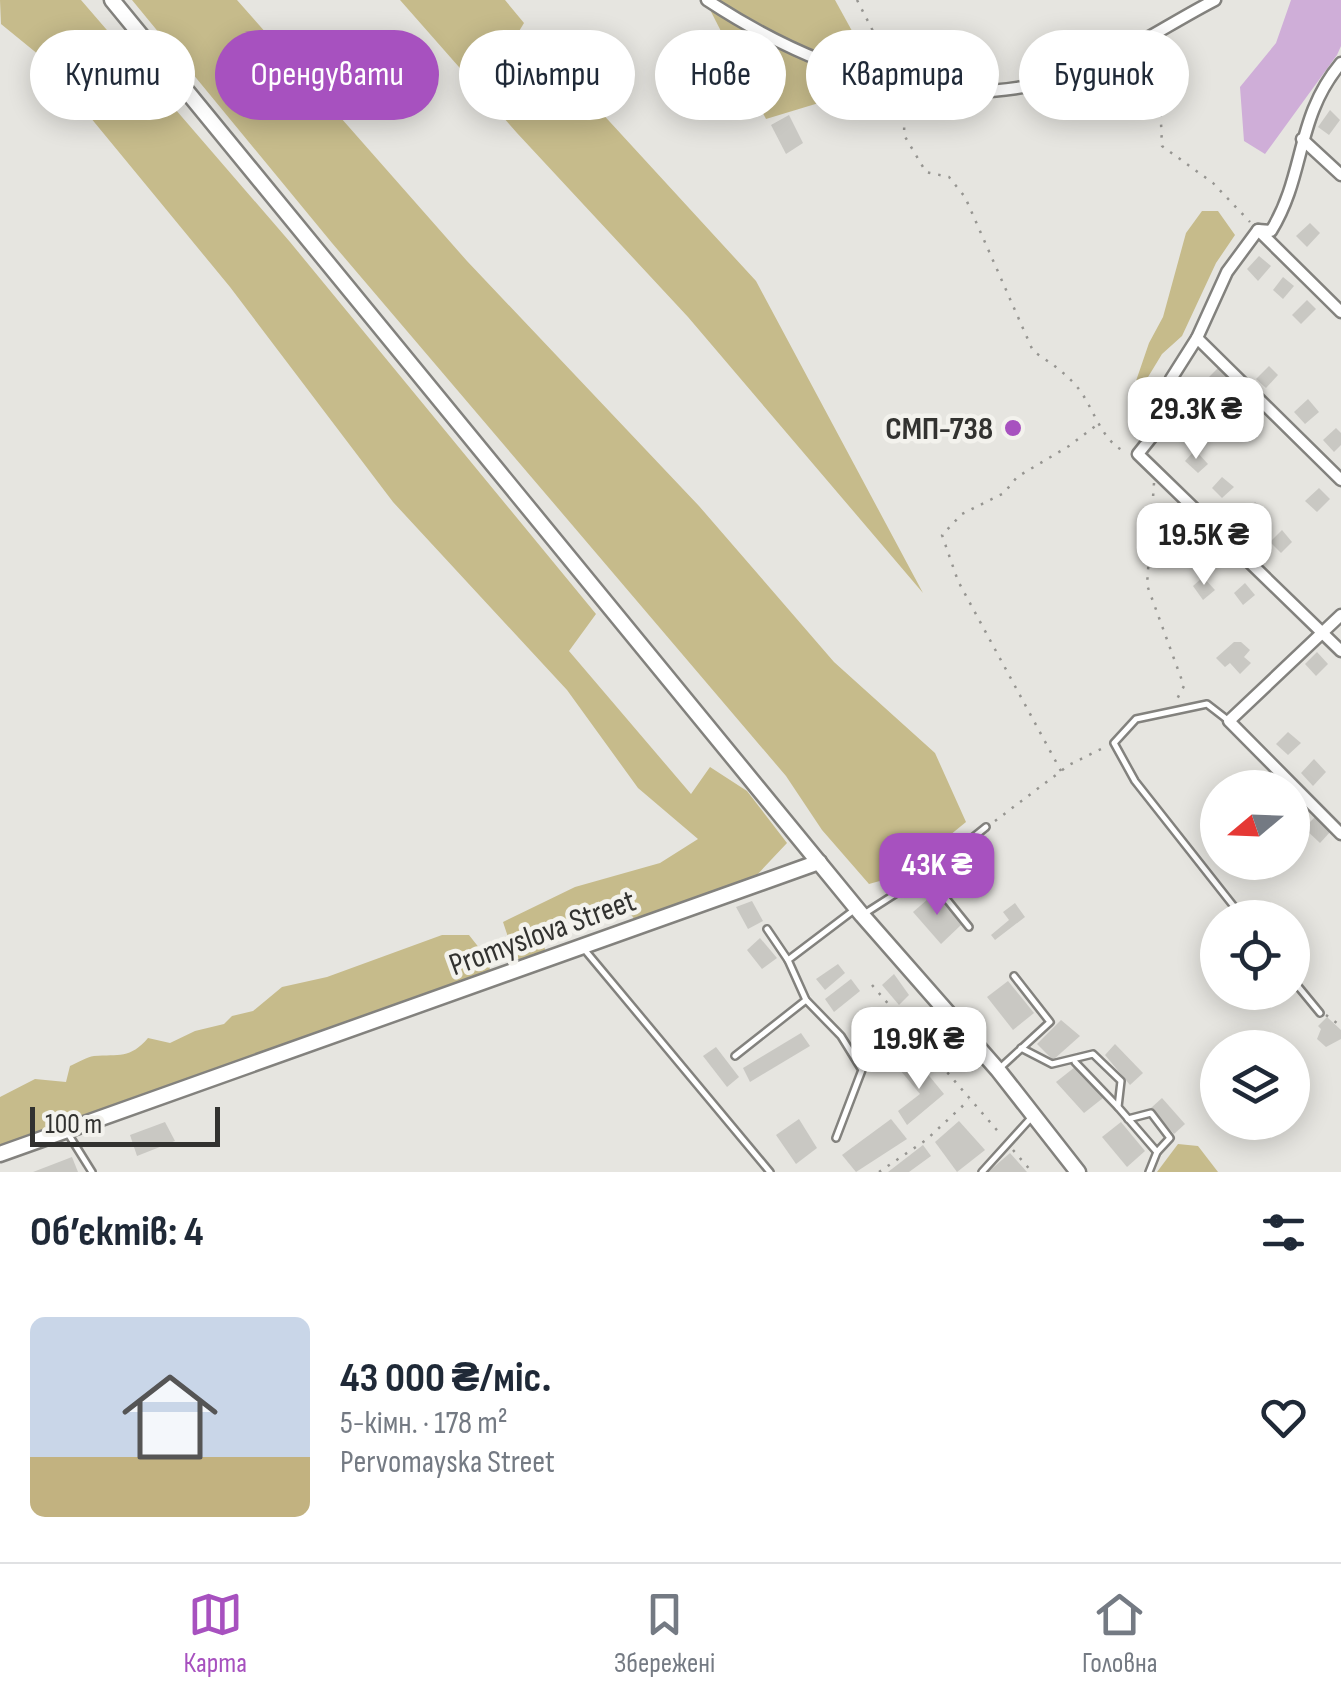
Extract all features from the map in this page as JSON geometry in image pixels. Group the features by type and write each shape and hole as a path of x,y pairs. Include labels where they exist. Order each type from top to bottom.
{"street":[{"path":"112,0 859,912 998,1070 1078,1172"},
{"path":"708,0 754,30 806,52"},
{"path":"1158,30 1215,0"},
{"path":"1258,230 1271,231 1288,204 1308,116 1341,62"},
{"path":"1302,139 1341,174"},
{"path":"1258,230 1341,312"},
{"path":"1258,230 1226,272 1197,338 1171,379 1154,434 1138,454 1341,651"},
{"path":"1197,338 1341,480"},
{"path":"1341,615 1229,721 1341,834"},
{"name":"Promyslova Street","path":"0,1154 819,862"}],"lane":[{"path":"1229,721 1207,704 1136,720 1114,743 1135,781 1230,900"},
{"path":"788,960 859,912 926,874 986,827"},
{"path":"926,874 969,927"},
{"path":"767,929 788,960 806,1000 841,1036 862,1070 836,1138"},
{"path":"582,947 770,1172"},
{"path":"998,1070 1050,1022 1014,976"},
{"path":"735,1056 806,1000"},
{"path":"1310,1001 1320,1013"},
{"path":"1021,1048 1052,1064 1093,1054 1121,1082 1118,1107"},
{"path":"1075,1061 1157,1152"},
{"path":"1128,1119 1151,1113 1170,1138 1157,1152 1149,1172"},
{"path":"982,1172 1034,1116"},
{"path":"66,1130 92,1172"}],"path":[{"path":"857,0 873,30"},
{"path":"904,120 904,136 926,172 949,177 966,196 1033,351 1056,366 1079,389 1120,450 1138,454"},
{"path":"1161,120 1162,146 1213,183 1258,230"},
{"path":"1061,771 958,580 942,535 962,514 1004,492 1017,477 1099,423"},
{"path":"1156,472 1149,515 1147,585 1184,686 1167,712"},
{"path":"986,827 1061,771 1114,743"},
{"path":"872,985 1032,1172"},
{"path":"1320,1013 1341,1026"},
{"path":"879,1172 926,1140 970,1099"}],"shaded area":[{"path":"0,0 81,0 107,30 30,30 30,48 1,24"},
{"path":"132,0 237,0 263,30 215,30 215,101 195,77 195,30 157,30"},
{"path":"400,0 505,0 524,23 520,30 459,30 459,67 439,44 439,30 426,30"},
{"path":"705,0 835,0 852,30 806,30 806,107 786,113 786,30 720,30"},
{"path":"1291,0 1341,0 1341,46 1265,154 1244,141 1240,87 1276,43"},
{"path":"93,120 185,120 596,614 569,651 691,794 710,767 747,791 787,843 756,876 635,920 619,898 541,929 546,955 517,964 503,922 575,887 660,863 698,839 638,788 567,690 393,502 230,287"},
{"path":"231,120 343,120 467,261 699,506 834,662 935,753 966,822 901,875 869,884 822,830 786,776"},
{"path":"506,120 608,120 756,281 923,593 688,317"},
{"path":"1202,211 1218,211 1235,235 1216,263 1182,336 1162,354 1145,382 1136,381 1163,317 1186,233"},
{"path":"442,935 469,935 491,963 488,976 0,1151 0,1097 35,1079 66,1082 70,1066 88,1058 130,1052 148,1038 170,1043 253,1011 282,987 327,977"},
{"path":"1178,1144 1198,1146 1218,1172 1157,1172"}],"building":[{"path":"1330,110 1340,120 1329,135 1318,127"},
{"path":"789,115 803,143 786,154 771,125"},
{"path":"1310,223 1320,233 1307,247 1296,236"},
{"path":"1259,256 1271,266 1258,281 1247,269"},
{"path":"1283,277 1294,286 1283,299 1273,290"},
{"path":"1307,300 1316,309 1301,324 1292,315"},
{"path":"1221,365 1231,376 1220,388 1209,377"},
{"path":"1269,366 1278,375 1266,388 1256,379"},
{"path":"1242,388 1253,399 1243,410 1232,399"},
{"path":"1308,399 1319,412 1305,424 1294,412"},
{"path":"1336,428 1341,433 1341,445 1334,452 1323,440"},
{"path":"1195,450 1208,464 1198,473 1185,461"},
{"path":"1222,477 1234,487 1222,498 1212,488"},
{"path":"1319,488 1330,499 1317,512 1305,501"},
{"path":"1255,502 1268,513 1254,526 1243,514"},
{"path":"1282,530 1292,542 1281,553 1270,542"},
{"path":"1195,535 1206,547 1194,559 1181,547"},
{"path":"1203,577 1215,590 1203,600 1193,586"},
{"path":"1245,583 1255,595 1243,605 1234,593"},
{"path":"1234,642 1241,642 1250,650 1244,657 1251,663 1240,674 1230,663 1225,667 1216,658"},
{"path":"1317,652 1328,664 1316,676 1305,664"},
{"path":"1288,732 1301,743 1288,755 1276,744"},
{"path":"1314,759 1326,772 1313,786 1310,770 1304,770"},
{"path":"1316,816 1331,831 1320,843 1310,834 1310,822"},
{"path":"935,893 961,925 941,944 913,912"},
{"path":"752,901 763,921 748,929 736,907"},
{"path":"1015,903 1025,917 995,940 991,935 1009,920 1003,912"},
{"path":"760,938 777,958 762,969 747,950"},
{"path":"838,964 845,973 825,990 816,979"},
{"path":"894,974 909,995 899,1005 882,985"},
{"path":"851,979 860,991 834,1012 825,999"},
{"path":"1008,981 1034,1013 1013,1030 987,997"},
{"path":"1327,1017 1341,1030 1341,1039 1326,1047 1317,1039 1321,1029 1318,1026"},
{"path":"1061,1020 1080,1036 1053,1060 1037,1044"},
{"path":"886,1022 896,1034 866,1060 856,1046"},
{"path":"801,1033 810,1046 750,1082 743,1068"},
{"path":"1115,1044 1143,1073 1130,1085 1105,1055"},
{"path":"716,1047 739,1077 727,1087 703,1056"},
{"path":"917,1061 944,1094 907,1125 898,1111 920,1094 900,1070"},
{"path":"1075,1067 1103,1098 1084,1113 1056,1082"},
{"path":"1162,1098 1185,1124 1174,1134 1151,1108"},
{"path":"799,1119 817,1148 796,1164 776,1135"},
{"path":"891,1119 907,1139 856,1172 842,1155"},
{"path":"959,1121 985,1150 957,1172 935,1142"},
{"path":"165,1122 175,1141 137,1156 130,1135"},
{"path":"1121,1122 1145,1151 1127,1167 1102,1137"},
{"path":"923,1145 931,1156 909,1172 888,1172"},
{"path":"1010,1153 1027,1172 988,1172"},
{"path":"72,1157 78,1172 33,1172"}],"place":[{"name":"СМП-738","path":"1013,428"}]}
